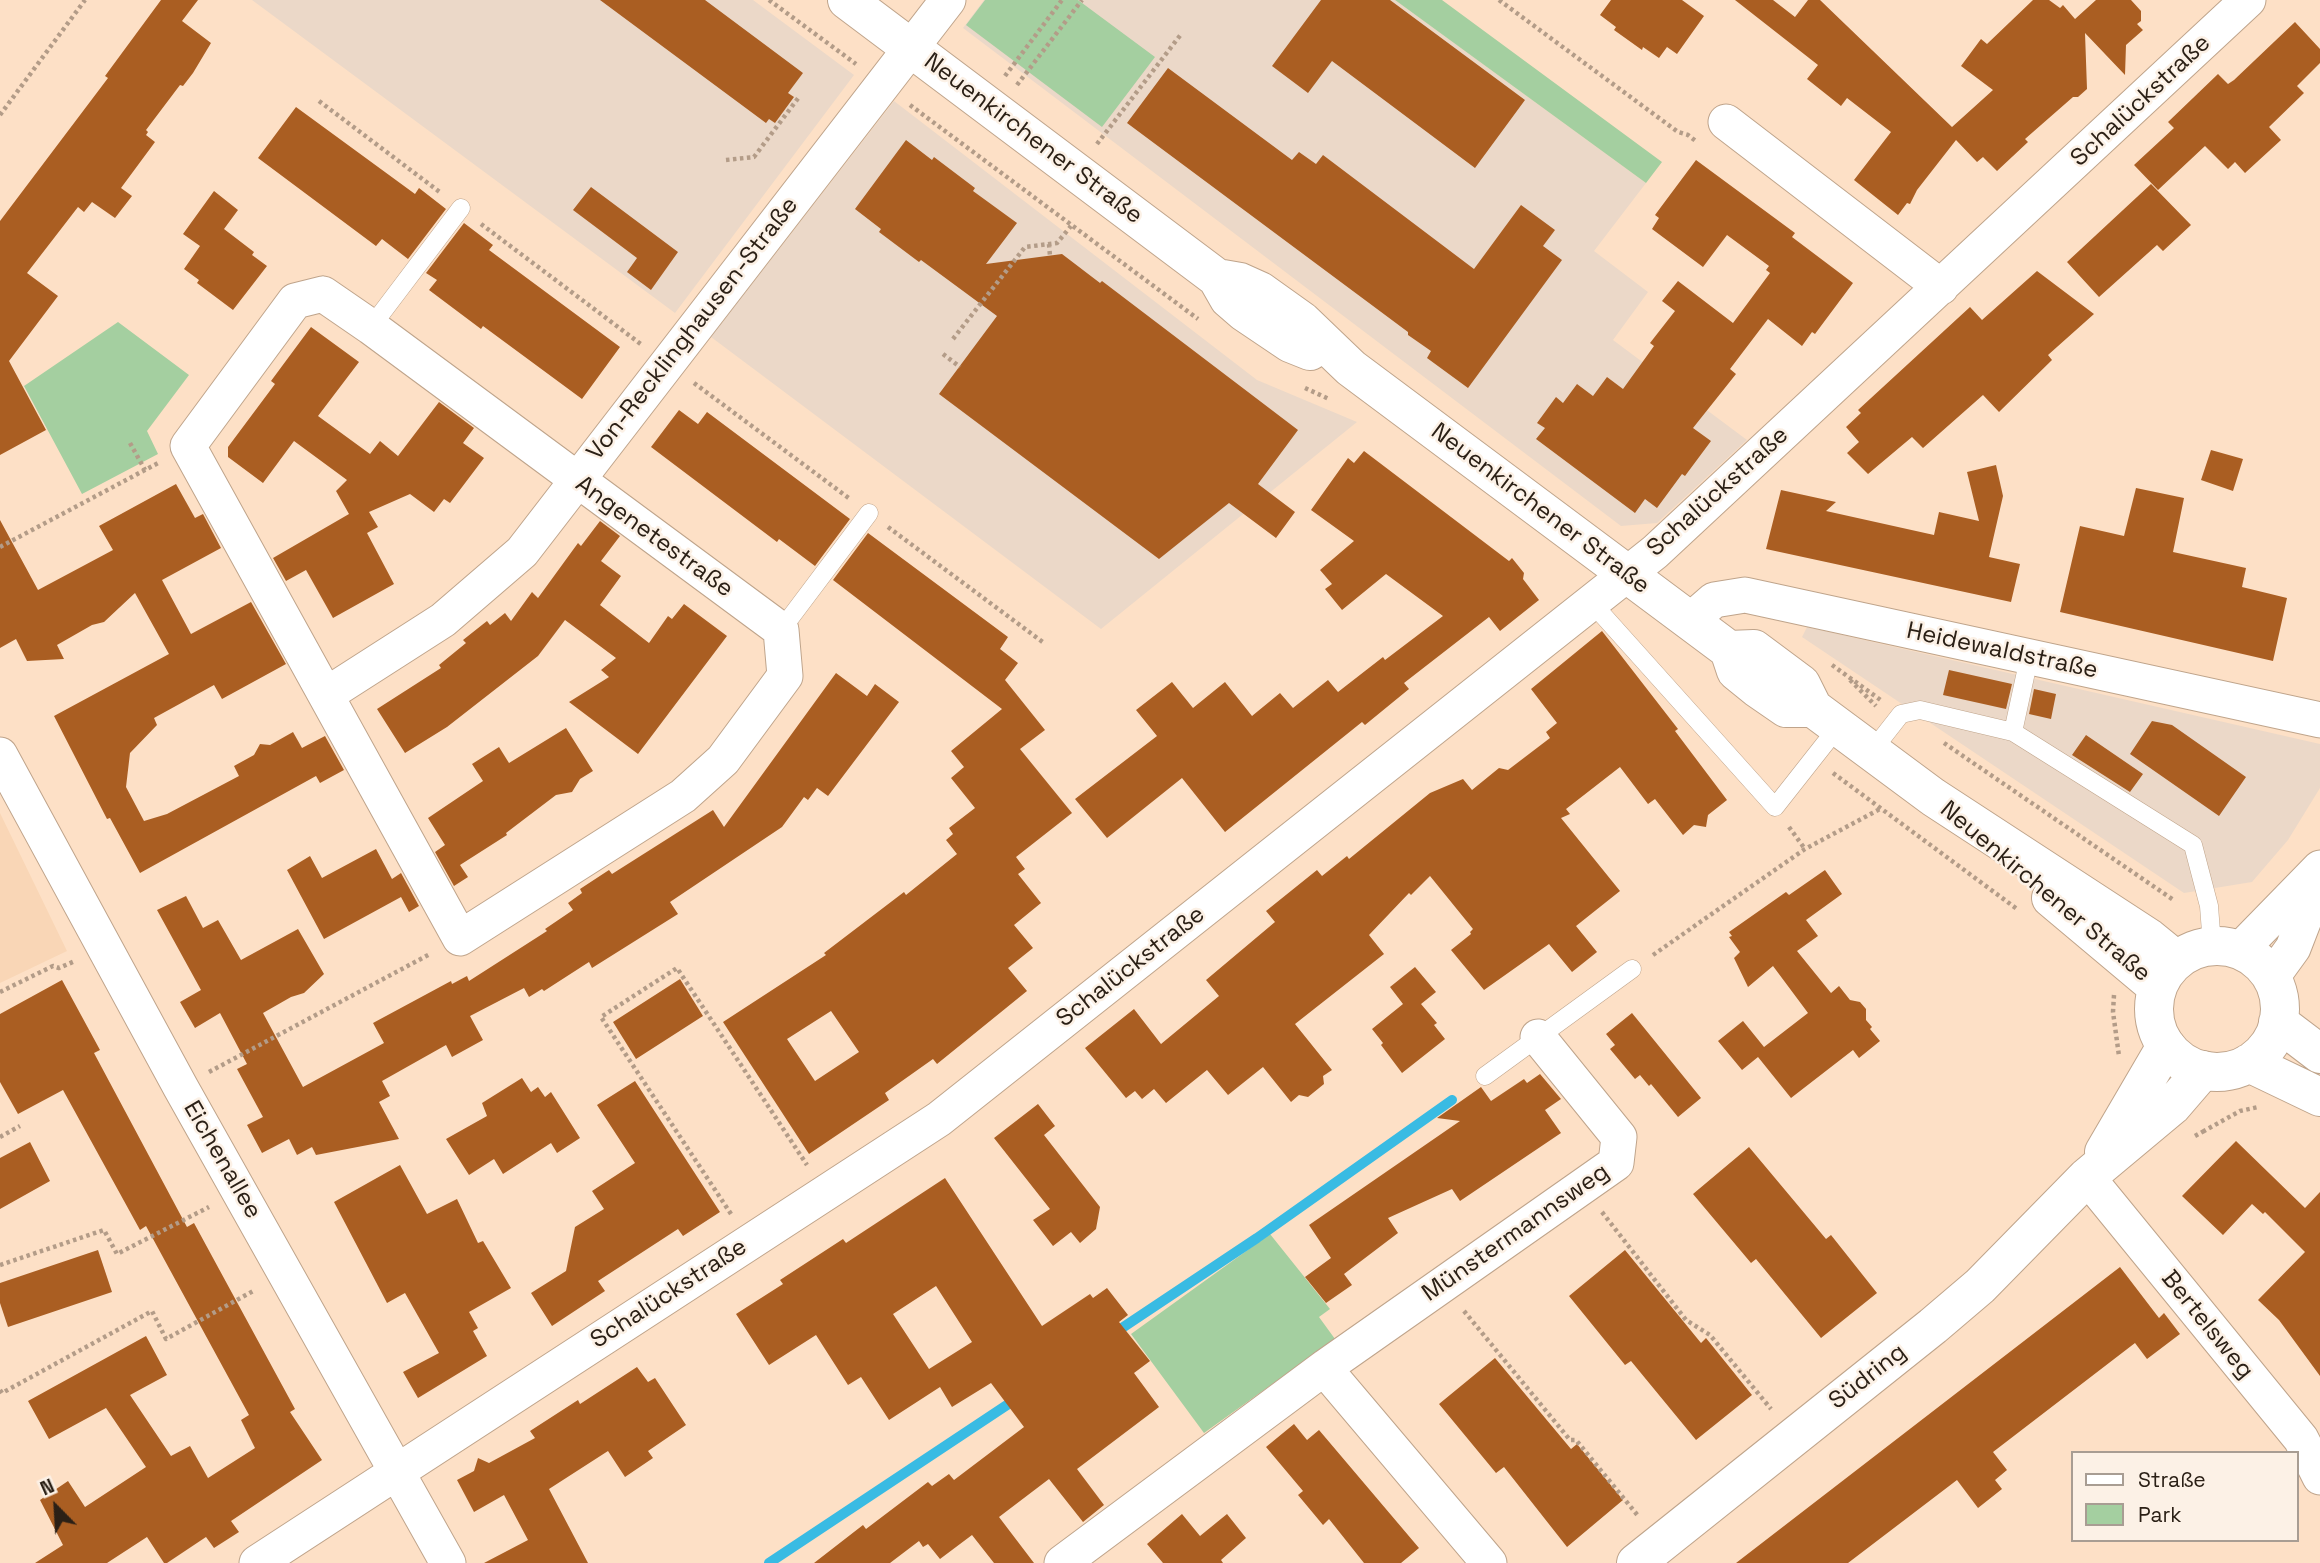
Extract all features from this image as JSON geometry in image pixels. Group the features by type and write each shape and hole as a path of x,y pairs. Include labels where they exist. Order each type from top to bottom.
{"main road":[{"name":"Neuenkirchener Straße","path":"848,0 1217,278 1240,282 1276,302 1302,321 1344,385 1626,573 1729,650 1754,649 1801,684 1825,717 2167,973"},
{"path":"2226,948 2258,961 2272,977 2280,1007 2278,1022 2273,1038 2263,1052 2249,1063 2226,1070 2203,1070 2176,1057 2166,1046 2156,1027 2153,1007 2167,973 2193,950 2226,948"},
{"path":"2278,1022 2320,1054"},
{"name":"Südring","path":"2087,1177 2110,1143 2166,1046"},
{"path":"2249,1063 2320,1097"},
{"name":"Südring","path":"1636,1563 1980,1286 2087,1177 2172,1106 2203,1070"}],"street":[{"name":"Von-Recklinghausen-Straße","path":"327,695 443,620 522,552 948,0"},
{"name":"Schalückstraße","path":"257,1563 939,1119 1655,552 2248,0"},
{"path":"1726,122 1941,287"},
{"name":"Angenetestraße","path":"188,446 295,301 323,294 781,630"},
{"path":"188,446 460,938 683,796 723,760 785,676 781,630"},
{"name":"Heidewaldstraße","path":"1691,620 1714,600 1745,595 2320,720"},
{"name":"Eichenallee","path":"0,755 181,1088 448,1563"},
{"path":"2226,948 2320,868"},
{"path":"2272,977 2293,948 2320,878"},
{"name":"Münstermannsweg","path":"1062,1563 1324,1368 1616,1163 1619,1137 1538,1037"},
{"name":"Bertelsweg","path":"2087,1177 2301,1439 2320,1477"},
{"path":"1324,1368 1489,1563"}],"lane":[{"path":"371,327 461,208"},
{"path":"781,630 869,513"},
{"path":"1592,603 1776,807 1814,758 1825,717"},
{"path":"2013,732 2029,658"},
{"path":"1872,751 1901,714 1920,709 2013,732 2193,845 2209,906 2226,948"},
{"path":"1485,1076 1632,969"}],"path":[{"path":"0,115 85,0"},
{"path":"769,0 859,66"},
{"path":"1004,76 1062,0"},
{"path":"1017,86 1082,0"},
{"path":"1096,145 1182,33"},
{"path":"726,160 754,157 799,97"},
{"path":"910,105 1209,327"},
{"path":"953,340 1025,247 1057,243 1071,226"},
{"path":"1049,244 1050,256"},
{"path":"943,354 960,366"},
{"path":"1301,386 1344,385"},
{"path":"130,443 145,470"},
{"path":"0,547 188,446"},
{"path":"1839,670 2175,901"},
{"path":"1814,758 2021,912"},
{"path":"1632,969 1805,849 1880,809"},
{"path":"181,1088 460,938"},
{"path":"0,992 53,966 59,968 104,947"},
{"path":"749,1242 601,1017 677,968 825,1192"},
{"path":"2115,985 2113,1012 2120,1064"},
{"path":"2196,1125 2204,1131 2240,1111 2266,1106"},
{"path":"0,1137 20,1126"},
{"path":"1582,1187 1686,1320 1710,1335 1779,1418"},
{"path":"0,1265 104,1230 117,1254 240,1192"},
{"path":"0,1390 2,1393 152,1311 166,1339 286,1273"},
{"path":"1442,1285 1570,1440 1576,1440 1640,1518"}],"shaded area":[{"path":"252,0 753,0 854,75 675,313"},
{"path":"984,0 1395,0 1646,183 1594,251 1648,292 1613,340 1747,440 1657,523 1621,526 963,28"},
{"path":"894,101 1257,380 1357,422 1101,629 711,337"},
{"path":"1807,627 2320,744 2320,788 2288,840 2252,882 2184,893 1802,637"},
{"path":"0,813 67,951 0,983"}],"green space":[{"path":"985,0 1078,0 1155,57 1102,127 966,25"},
{"path":"1395,0 1442,0 1662,162 1646,183"},
{"path":"118,322 189,375 147,431 158,454 82,494 24,386"},
{"path":"1270,1234 1330,1309 1319,1317 1335,1339 1204,1433 1131,1334"}],"building":[{"path":"161,0 198,0 182,21 211,43 193,73 183,86 180,85 146,130 146,135 155,142 121,188 132,196 115,218 92,202 84,212 78,207 27,273 58,296 9,361 46,430 0,455 0,221 108,78 105,76"},
{"path":"600,0 705,0 803,73 788,93 794,97 775,123 769,119 766,123"},
{"path":"1321,0 1390,0 1525,100 1475,168 1332,61 1308,93 1272,66"},
{"path":"1611,0 1682,0 1704,16 1677,54 1667,47 1659,58 1643,47 1642,50 1614,30 1616,27 1600,15"},
{"path":"1735,0 1773,0 1795,17 1808,0 1820,0 1952,127 1993,90 1961,66 1981,39 1987,44 2033,0 2049,0 2060,8 2063,5 2075,19 2096,0 2131,0 2141,11 2141,21 2137,24 2143,30 2126,45 2125,75 2085,33 2087,89 2078,97 2073,97 2025,139 2028,142 1997,171 1983,157 1977,162 1956,140 1917,190 1910,204 1907,203 1898,215 1854,180 1891,132 1847,98 1841,106 1807,79 1818,65"},
{"path":"2295,22 2320,49 2320,63 2297,86 2304,93 2269,127 2281,140 2245,173 2235,162 2228,169 2205,146 2158,190 2134,165 2174,128 2168,122 2218,74 2228,84 2234,80"},
{"path":"1168,68 1292,160 1299,152 1316,164 1323,155 1474,269 1521,205 1555,230 1543,246 1562,260 1468,388 1427,358 1431,351 1408,335 1408,332 1127,123"},
{"path":"296,107 415,194 419,188 446,209 408,259 382,239 376,246 258,158"},
{"path":"906,140 932,160 934,157 975,188 973,191 1017,223 986,264 1062,254 1100,283 1102,281 1298,430 1258,484 1295,512 1276,538 1229,503 1159,559 939,394 997,316 879,232 881,229 855,209"},
{"path":"1696,160 1795,233 1792,237 1853,283 1815,334 1812,332 1802,346 1768,319 1730,369 1736,374 1693,428 1711,441 1657,508 1645,499 1635,513 1536,439 1545,428 1537,423 1556,397 1563,403 1577,384 1593,396 1607,377 1623,389 1654,346 1650,343 1675,311 1662,301 1678,281 1733,323 1770,273 1766,270 1769,266 1727,235 1703,267 1652,229 1659,218 1655,215"},
{"path":"2151,184 2191,225 2163,251 2157,245 2099,297 2067,262"},
{"path":"591,187 678,252 651,290 627,272 637,258 573,210"},
{"path":"214,191 238,210 224,229 254,252 252,255 267,266 233,310 197,283 199,280 184,269 200,246 183,234"},
{"path":"464,223 493,245 489,250 620,347 582,399 429,290 437,280 426,273"},
{"path":"2037,271 2094,314 2048,355 2052,360 1999,412 1983,395 1923,448 1912,437 1868,474 1847,453 1859,442 1846,427 1861,413 1858,410 1970,307 1982,320"},
{"path":"311,327 359,362 318,416 370,454 380,441 398,456 439,402 474,428 463,443 484,458 450,503 444,499 434,512 410,494 369,512 378,527 367,533 394,584 333,618 306,570 286,581 273,558 349,514 336,491 347,480 294,441 263,483 228,457 228,447 275,384 271,381"},
{"path":"679,410 698,424 707,412 850,519 815,566 779,539 777,542 651,447"},
{"path":"2211,450 2243,459 2233,491 2201,480"},
{"path":"1364,451 1509,561 1512,558 1524,573 1523,579 1539,600 1500,631 1489,617 1404,683 1409,689 1365,725 1362,722 1225,832 1182,778 1107,838 1075,799 1157,736 1136,710 1172,682 1193,708 1225,682 1252,716 1280,693 1293,708 1328,680 1338,692 1443,616 1386,574 1342,610 1325,589 1332,584 1320,570 1354,541 1311,510 1348,458 1354,463"},
{"path":"1996,465 2003,496 1989,557 2020,564 2011,602 1766,549 1781,490 1836,502 1826,511 1934,535 1939,512 1979,521 1967,472"},
{"path":"176,484 195,518 203,514 221,548 162,580 191,634 251,602 286,664 222,699 214,685 154,718 157,725 130,753 126,787 144,821 167,814 239,776 234,766 254,755 260,744 270,745 293,732 302,748 325,736 344,770 320,783 316,776 140,873 110,818 107,819 54,716 169,654 135,593 104,622 92,625 57,645 64,659 27,661 16,639 0,648 0,520 38,590 113,550 99,526"},
{"path":"2136,488 2184,498 2173,552 2246,568 2242,587 2287,598 2273,661 2060,612 2080,526 2124,536"},
{"path":"600,521 620,536 601,561 621,576 600,605 649,643 668,616 672,619 684,604 727,636 638,754 569,702 609,677 601,670 616,658 565,620 538,656 447,727 405,753 377,709 441,668 439,665 466,643 463,640 487,621 490,625 505,613 511,621 532,592 538,598 578,543 581,546"},
{"path":"868,533 1008,637 1000,649 1018,663 1005,680 1045,730 1020,749 1072,813 1016,857 1025,869 1018,874 1041,903 1014,925 1033,948 1008,968 1027,991 937,1064 933,1059 885,1093 889,1100 809,1154 723,1022 826,955 824,953 904,892 906,895 957,854 946,840 953,834 949,828 975,808 951,778 964,767 951,751 1002,709 833,580","holes":["831,1011 859,1052 815,1081 787,1039"]},
{"path":"1602,631 1678,729 1675,731 1727,800 1708,815 1706,827 1694,825 1683,835 1655,799 1648,804 1620,767 1566,809 1570,814 1561,818 1620,891 1576,926 1597,952 1572,972 1549,944 1484,990 1451,950 1471,934 1473,929 1430,876 1411,895 1409,893 1369,935 1384,954 1295,1024 1332,1070 1323,1076 1324,1084 1308,1097 1299,1095 1291,1102 1263,1067 1228,1095 1207,1070 1166,1103 1154,1089 1142,1099 1135,1091 1126,1098 1085,1048 1134,1009 1161,1044 1219,996 1206,980 1275,922 1266,911 1317,870 1322,876 1347,856 1349,859 1430,793 1463,779 1472,790 1499,768 1508,770 1550,738 1546,732 1557,723 1531,689"},
{"path":"1949,670 2012,684 2006,709 1943,695"},
{"path":"836,673 867,696 875,684 899,702 828,796 817,788 808,800 804,797 782,827 670,902 678,914 592,968 589,962 544,991 542,989 529,997 524,988 470,1016 483,1040 452,1057 446,1045 382,1081 390,1096 379,1102 399,1139 316,1155 312,1147 297,1155 289,1139 262,1153 247,1125 263,1117 237,1069 247,1064 220,1013 195,1028 180,1002 201,990 157,910 186,896 203,928 218,920 241,960 298,929 324,974 304,993 291,997 263,1013 303,1087 384,1043 373,1023 451,981 452,984 467,976 469,981 547,931 545,929 573,910 568,903 582,893 580,889 609,870 612,874 713,810 724,827"},
{"path":"2034,689 2056,694 2051,719 2029,714"},
{"path":"2152,721 2172,725 2246,777 2219,816 2130,754"},
{"path":"566,728 593,771 580,779 572,792 556,795 506,833 507,835 460,865 468,877 454,886 435,852 445,845 428,818 483,781 472,764 499,747 509,763"},
{"path":"2086,735 2143,774 2130,792 2072,755"},
{"path":"376,849 392,879 401,873 419,906 409,912 401,897 324,939 287,870 310,856 322,878"},
{"path":"1825,870 1842,894 1806,920 1818,936 1797,951 1831,993 1839,986 1850,1000 1860,1002 1866,1009 1866,1020 1872,1027 1870,1029 1880,1041 1859,1058 1853,1050 1791,1098 1758,1057 1742,1070 1718,1041 1743,1021 1764,1047 1808,1013 1773,966 1748,987 1734,958 1740,952 1729,937 1732,936 1729,932 1786,892 1789,895"},
{"path":"1415,967 1436,992 1421,1004 1437,1023 1434,1025 1445,1039 1402,1073 1372,1029 1403,1004 1390,987"},
{"path":"680,979 703,1016 636,1059 613,1022"},
{"path":"62,980 100,1050 94,1053 187,1227 194,1223 295,1409 290,1412 322,1460 231,1521 239,1532 214,1548 206,1537 167,1563 164,1563 147,1537 107,1563 35,1563 63,1545 40,1500 68,1481 85,1507 146,1467 106,1408 49,1439 28,1401 146,1336 167,1375 130,1395 171,1456 190,1446 208,1478 255,1448 241,1420 249,1415 146,1226 140,1230 63,1090 18,1114 0,1082 0,1014"},
{"path":"1632,1013 1701,1098 1678,1117 1651,1084 1649,1086 1640,1075 1635,1079 1610,1049 1615,1045 1606,1034"},
{"path":"1540,1074 1561,1099 1545,1110 1561,1133 1460,1201 1452,1189 1388,1218 1398,1233 1344,1274 1352,1285 1326,1303 1305,1277 1331,1258 1309,1225 1460,1121 1437,1118 1481,1087 1491,1101 1524,1079 1527,1083"},
{"path":"522,1078 531,1092 538,1087 545,1097 551,1092 580,1138 557,1153 551,1143 503,1174 494,1159 469,1175 446,1139 487,1116 482,1103"},
{"path":"635,1081 720,1212 683,1236 678,1229 598,1281 605,1291 552,1326 531,1293 566,1271 575,1227 604,1209 592,1191 635,1163 597,1105"},
{"path":"1038,1104 1055,1126 1044,1135 1100,1207 1096,1229 1080,1243 1071,1232 1053,1246 1033,1220 1050,1209 994,1138"},
{"path":"2236,1141 2305,1208 2320,1192 2320,1376 2279,1320 2258,1300 2305,1252 2265,1212 2263,1214 2252,1204 2223,1235 2182,1196"},
{"path":"30,1142 50,1181 0,1209 0,1158"},
{"path":"1749,1147 1826,1239 1831,1235 1877,1293 1821,1338 1756,1259 1751,1263 1693,1194"},
{"path":"400,1165 427,1214 457,1199 478,1243 483,1241 511,1288 469,1312 478,1328 473,1331 487,1356 418,1398 403,1372 439,1353 405,1293 387,1303 334,1202"},
{"path":"945,1178 1042,1326 1090,1294 1093,1298 1107,1288 1128,1315 1119,1322 1150,1361 1134,1373 1159,1407 1077,1469 1104,1505 1083,1522 1049,1479 999,1517 1034,1563 994,1563 972,1535 940,1559 928,1544 923,1547 919,1541 890,1563 814,1563 863,1525 866,1529 928,1482 932,1486 949,1474 954,1480 1024,1427 991,1383 952,1407 940,1387 889,1420 861,1377 848,1385 816,1335 769,1365 736,1314 783,1284 780,1280 843,1239 846,1243","holes":["936,1286 972,1342 929,1369 893,1314"]},
{"path":"98,1250 112,1292 8,1327 0,1303 0,1283"},
{"path":"1625,1250 1701,1343 1706,1338 1752,1395 1696,1440 1631,1361 1625,1365 1569,1296"},
{"path":"2120,1267 2159,1318 2164,1313 2180,1334 2147,1359 2135,1343 1993,1452 2007,1470 1995,1480 2002,1489 1978,1508 1957,1480 1848,1563 1736,1563"},
{"path":"1495,1358 1571,1449 1577,1444 1623,1500 1567,1547 1504,1467 1496,1473 1439,1404"},
{"path":"637,1367 648,1382 655,1378 686,1425 648,1451 653,1458 625,1477 608,1451 549,1489 588,1563 484,1563 528,1540 504,1495 474,1512 457,1480 474,1471 478,1458 489,1463 535,1438 530,1431 578,1400 580,1404"},
{"path":"1294,1424 1307,1440 1319,1430 1419,1548 1401,1563 1364,1563 1329,1519 1323,1525 1298,1495 1303,1491 1266,1447"},
{"path":"1182,1514 1200,1536 1227,1514 1246,1538 1221,1560 1223,1563 1163,1563 1147,1544"}],"waterway":[{"path":"1113,1334 1257,1238 1452,1100"},
{"path":"769,1563 1016,1399"}]}
